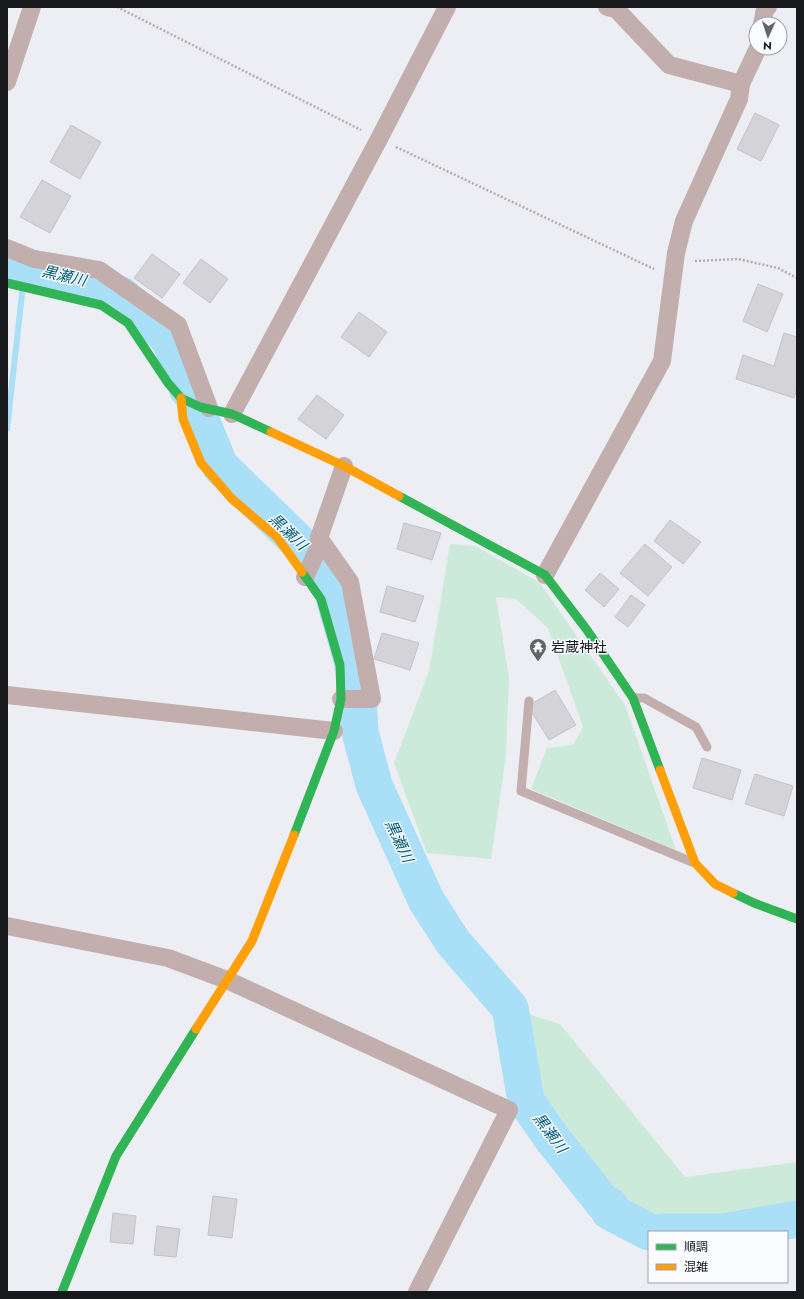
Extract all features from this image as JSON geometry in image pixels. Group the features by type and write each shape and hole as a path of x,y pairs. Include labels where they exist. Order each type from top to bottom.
{"street":[{"path":"7,82 32,7"},
{"path":"232,414 379,139 447,7"},
{"path":"607,7 616,9 669,65 741,84"},
{"path":"545,574 662,361 672,278 676,253 684,221 739,100 741,84 754,56"},
{"path":"7,248 34,259 99,270 178,325 209,408"},
{"path":"7,283 101,305 128,323 168,383 181,398 200,407 232,414 344,466 545,574 587,630 633,698 695,863 715,884 754,903 797,919"},
{"path":"62,1292 116,1156 252,941 334,732 341,699 340,665 321,599 308,572 277,537 232,499 201,463 183,419 181,398"},
{"path":"308,572 319,544 344,466"},
{"path":"319,544 350,582 372,699 341,699"},
{"path":"7,695 334,732"},
{"path":"7,926 168,958 227,980 509,1110 417,1292"}],"lane":[{"path":"633,698 644,698 696,726 707,747"},
{"path":"529,702 521,791 695,863"}],"path":[{"path":"117,7 379,139 672,278"},
{"path":"676,253 695,261 738,259 778,268 797,278"}],"green space":[{"path":"450,544 475,546 539,582 625,705 676,850 531,789 547,748 573,745 583,727 548,628 516,599 496,597 509,677 506,755 491,859 427,853 394,763 429,671"},
{"path":"515,1010 560,1024 685,1177 797,1162 797,1219 738,1230 649,1231 574,1181 535,1121"}],"building":[{"path":"755,113 779,125 761,161 737,149"},
{"path":"71,125 101,142 80,179 50,162"},
{"path":"42,180 71,196 50,233 20,217"},
{"path":"152,254 180,274 162,298 134,278"},
{"path":"201,259 228,279 210,303 183,283"},
{"path":"758,284 783,294 767,332 743,321"},
{"path":"359,312 387,332 369,357 341,337"},
{"path":"784,333 797,337 797,388 794,398 736,379 743,355 774,366"},
{"path":"317,395 344,415 326,439 298,419"},
{"path":"670,520 701,542 683,564 654,541"},
{"path":"404,523 441,533 432,560 397,549"},
{"path":"645,544 672,567 648,596 620,573"},
{"path":"600,573 619,589 604,607 585,590"},
{"path":"387,586 424,596 415,622 380,612"},
{"path":"631,595 645,605 628,627 615,617"},
{"path":"382,633 419,643 410,670 374,659"},
{"path":"555,690 576,725 549,740 528,706"},
{"path":"702,758 741,770 732,800 693,788"},
{"path":"755,774 793,786 784,816 745,804"},
{"path":"213,1196 237,1199 232,1238 208,1235"},
{"path":"113,1213 136,1216 133,1244 110,1242"},
{"path":"157,1226 180,1229 176,1257 154,1255"}],"waterway":[{"name":"黒瀬川","path":"7,260 25,267 79,276 121,295 162,331 171,343 188,390"},
{"path":"7,429 25,267"},
{"name":"黒瀬川","path":"201,420 220,466 326,569 357,678 360,732 374,785 426,900 453,942 510,1008 526,1101 551,1137 604,1204 610,1206 609,1211 648,1231"},
{"name":"黒瀬川","path":"730,1231 797,1219"}],"traffic: fast":[{"path":"7,283 101,305 128,323 168,383 181,398 200,407 232,414 271,432"},
{"path":"399,496 545,575 587,630 633,698 660,770"},
{"path":"294,835 334,731 341,699 340,665 321,599 302,572"},
{"path":"733,893 754,903 797,919"},
{"path":"62,1292 116,1156 196,1029"}],"traffic: slow":[{"path":"181,398 183,419 201,463 232,499 277,537 302,572"},
{"path":"271,432 344,466 399,496"},
{"path":"660,770 695,863 715,884 733,893"},
{"path":"196,1029 252,941 294,835"}],"place":[{"name":"岩蔵神社","path":"538,662"}]}
